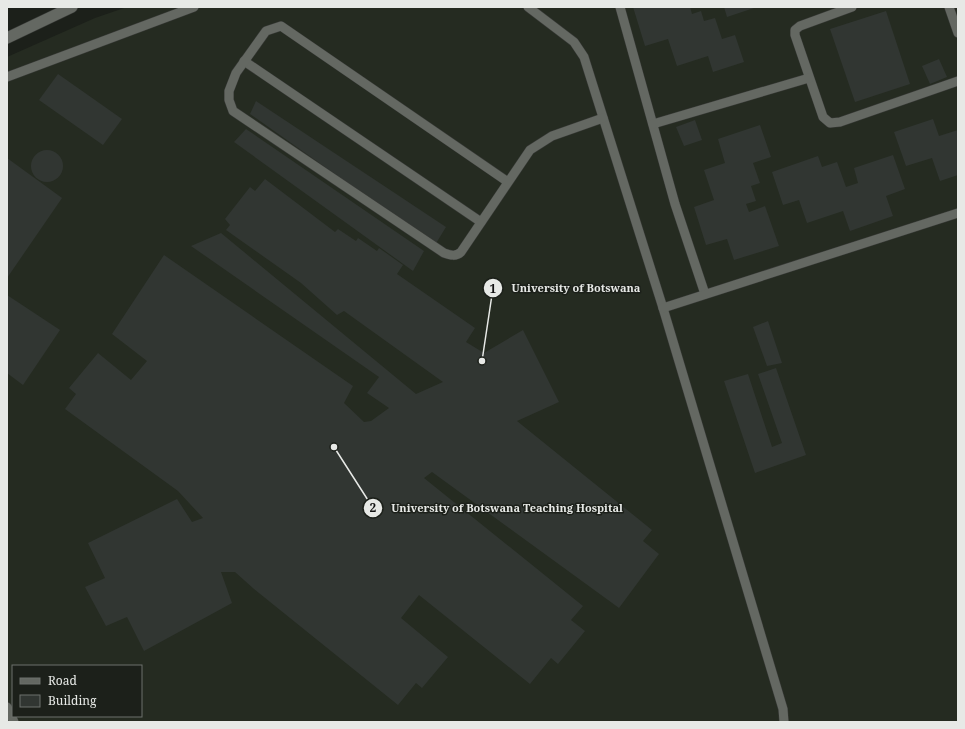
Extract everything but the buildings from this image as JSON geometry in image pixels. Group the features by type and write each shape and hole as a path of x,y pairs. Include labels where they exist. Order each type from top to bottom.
{"street":[{"path":"7,38 72,7"}],"lane":[{"path":"7,77 194,7"},
{"path":"528,7 574,42 584,57 663,308 783,709 784,722"},
{"path":"620,7 675,204 705,294"},
{"path":"852,7 800,26 796,30 795,35 823,117 830,123 840,122 958,81"},
{"path":"949,7 957,23 958,33"},
{"path":"508,182 281,26 266,31 236,73 229,100 233,111 444,253 453,256 458,254 481,222 530,150 552,136 603,118"},
{"path":"244,61 481,222"},
{"path":"653,124 809,78"},
{"path":"663,308 958,213"},
{"path":"7,707 14,722"}],"shaded area":[{"path":"127,7 958,7 958,722 7,722 7,57 95,18"}],"place":[{"name":"University of Botswana","path":"482,361"},
{"name":"University of Botswana Teaching Hospital","path":"334,447"}]}
